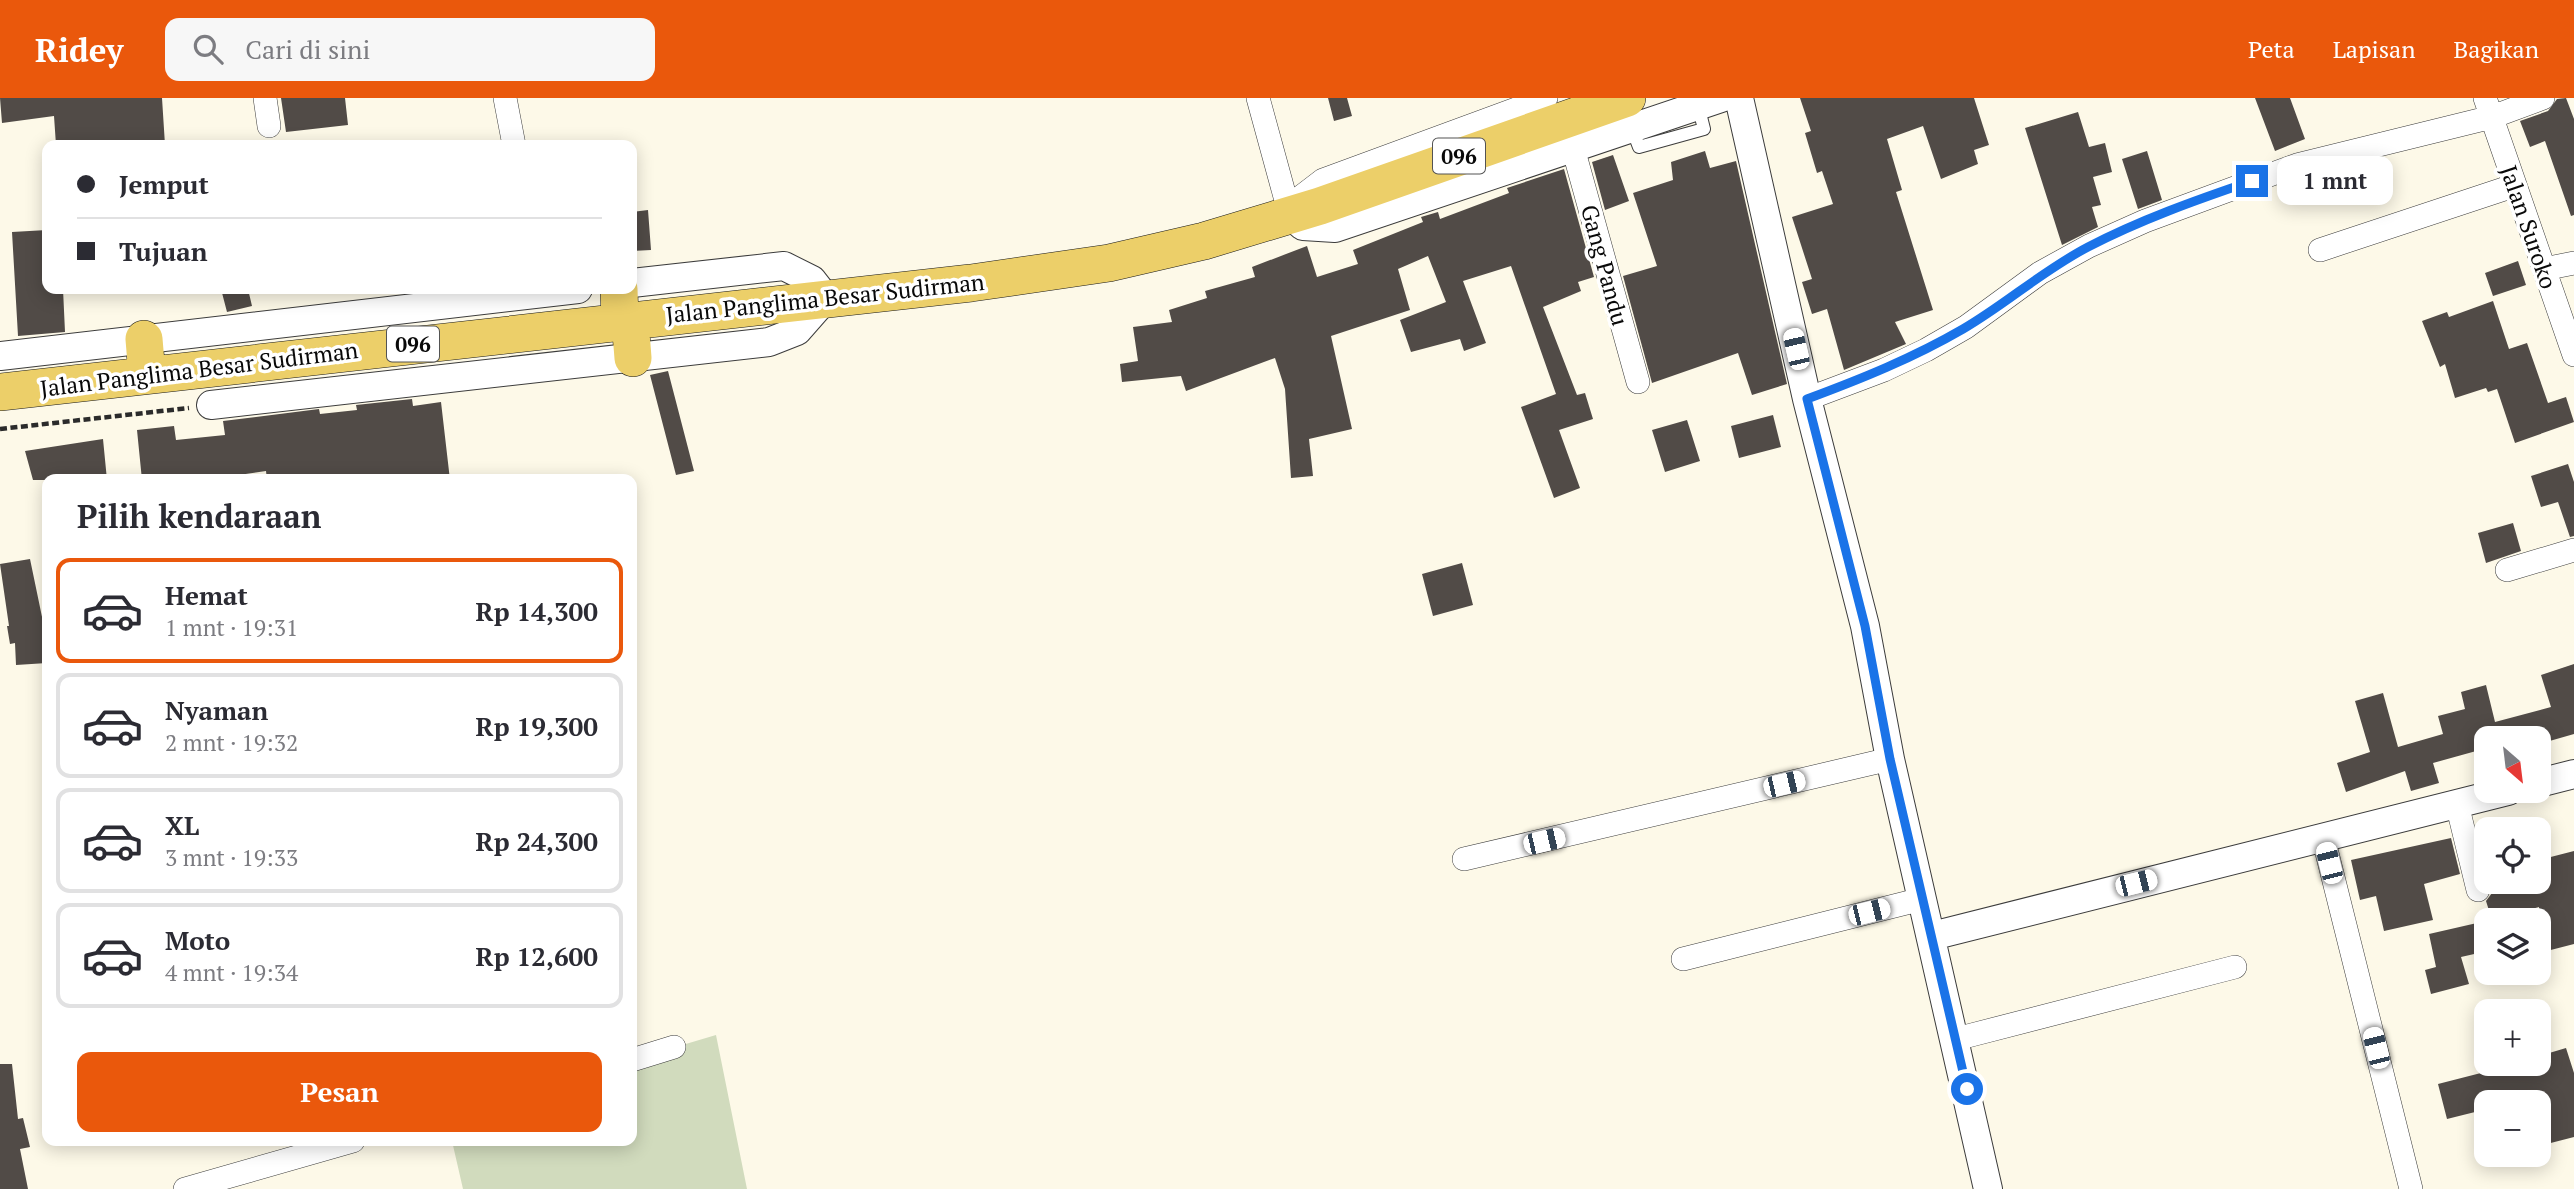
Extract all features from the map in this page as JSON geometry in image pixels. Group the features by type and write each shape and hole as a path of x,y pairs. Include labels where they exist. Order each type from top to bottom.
{"main road":[{"name":"Jalan Panglima Besar Sudirman","path":"0,392 550,329 623,310 826,298 971,283 1088,266 1204,241 1290,215 1438,179 1524,112 1627,109"},
{"path":"623,310 634,358"},
{"path":"144,339 147,375"}],"street":[{"path":"265,98 270,127"},
{"path":"506,98 513,140"},
{"path":"1258,98 1290,215"},
{"path":"1290,215 1293,203 1323,180 1524,112 1546,98"},
{"path":"1739,98 1807,399 1865,626 1890,759 1988,1189"},
{"path":"1807,399 1884,370 1926,350 1966,327 2040,273 2145,221 2297,165 2488,107 2543,98"},
{"path":"1438,179 1573,148 1627,109 1705,101"},
{"name":"Jalan Suroko","path":"2488,107 2513,186 2574,355"},
{"name":"Gang Pandu","path":"1573,148 1637,382"},
{"path":"2320,250 2513,186"},
{"path":"2544,269 2574,263"},
{"path":"211,405 778,340 807,323 826,298 812,280 783,266 637,282"},
{"path":"0,356 518,294"},
{"path":"544,294 550,329"},
{"path":"2507,570 2574,550"},
{"path":"1464,859 1890,759"},
{"path":"2552,780 2574,775"},
{"path":"1932,936 2474,800"},
{"path":"2457,804 2474,877"},
{"path":"2323,837 2412,1189"},
{"path":"1683,960 1922,899"},
{"path":"1956,1040 2235,967"},
{"path":"637,1058 674,1047"},
{"path":"185,1189 336,1146"}],"path":[{"path":"0,429 211,405"}],"green space":[{"path":"716,1035 747,1189 463,1189 453,1146 637,1146 637,1059"}],"building":[{"path":"0,98 162,98 165,140 56,140 54,116 2,123"},
{"path":"281,98 345,98 348,125 286,132"},
{"path":"1328,98 1347,98 1352,116 1334,121"},
{"path":"1800,98 1974,98 1989,145 1974,150 1978,164 1941,179 1923,126 1887,139 1902,190 1896,192 1933,310 1895,322 1906,344 1844,370 1827,309 1812,314 1802,282 1812,279 1792,217 1833,204 1822,171 1817,173 1805,133 1811,131"},
{"path":"2255,98 2290,98 2305,139 2275,151"},
{"path":"2566,98 2574,119 2574,215 2571,216 2545,141 2530,147 2520,121 2548,111 2557,99"},
{"path":"2078,112 2089,147 2105,143 2112,172 2093,177 2101,205 2092,207 2098,227 2062,245 2025,128"},
{"path":"1705,151 1710,168 1736,161 1787,384 1752,395 1738,353 1652,383 1623,276 1657,266 1633,193 1673,180 1671,162"},
{"path":"2147,151 2162,200 2138,209 2122,159"},
{"path":"1613,155 1629,201 1605,210 1592,162"},
{"path":"1564,169 1594,277 1578,282 1581,291 1543,307 1577,395 1585,393 1593,419 1559,430 1580,488 1554,498 1521,407 1556,394 1511,266 1463,281 1486,343 1464,351 1460,339 1411,352 1400,320 1446,302 1428,256 1398,269 1410,310 1331,336 1352,429 1309,439 1313,476 1291,478 1285,389 1275,358 1186,391 1181,376 1122,382 1120,364 1138,361 1133,327 1172,322 1169,310 1207,298 1205,291 1255,277 1252,267 1307,246 1317,277 1358,264 1353,250 1423,222 1421,217 1438,212 1440,219 1509,193 1507,188"},
{"path":"648,210 651,250 637,251 637,211"},
{"path":"42,230 42,294 63,294 65,332 18,336 12,232"},
{"path":"2518,261 2526,285 2493,296 2485,273"},
{"path":"222,294 249,294 252,306 227,312"},
{"path":"2493,301 2509,349 2527,343 2548,403 2566,397 2574,422 2515,443 2497,389 2488,392 2486,388 2455,398 2445,364 2440,367 2422,321 2447,312 2449,317"},
{"path":"668,371 694,471 676,475 650,375"},
{"path":"412,399 413,406 441,402 449,474 266,474 266,471 245,474 141,474 137,430 174,426 176,440 225,435 223,421 319,409 320,414 357,410 356,405"},
{"path":"1773,415 1781,447 1739,458 1731,426"},
{"path":"1687,420 1700,461 1665,472 1652,430"},
{"path":"103,439 106,474 42,474 42,480 33,480 25,451"},
{"path":"2568,464 2574,482 2574,536 2570,537 2558,502 2541,507 2531,476"},
{"path":"2513,523 2521,551 2486,563 2478,533"},
{"path":"30,559 42,617 42,663 16,665 15,643 10,644 7,626 0,564"},
{"path":"1462,563 1473,605 1433,616 1422,574"},
{"path":"2574,664 2574,734 2552,740 2552,726 2474,726 2474,752 2433,763 2439,783 2411,791 2405,771 2346,792 2337,763 2370,752 2355,701 2383,693 2398,747 2443,734 2438,716 2465,709 2461,692 2486,685 2495,722 2551,707 2541,675"},
{"path":"2451,838 2460,874 2424,884 2433,920 2384,931 2376,896 2360,900 2351,860"},
{"path":"2574,851 2574,944 2551,950 2551,908 2488,908 2486,901 2491,894 2551,894 2551,857"},
{"path":"2474,924 2474,954 2461,957 2469,984 2431,994 2425,970 2436,967 2429,934"},
{"path":"2566,1048 2574,1073 2574,1137 2551,1143 2551,1090 2474,1090 2474,1112 2447,1119 2438,1084 2474,1075 2551,1076 2551,1052"},
{"path":"0,1064 12,1064 18,1119 23,1118 30,1147 20,1149 28,1189 0,1189"}],"route":[{"path":"1967,1089 1890,759 1865,626 1807,399 1884,370 1926,350 1966,327 2040,273 2089,246 2145,221 2252,181"}]}
